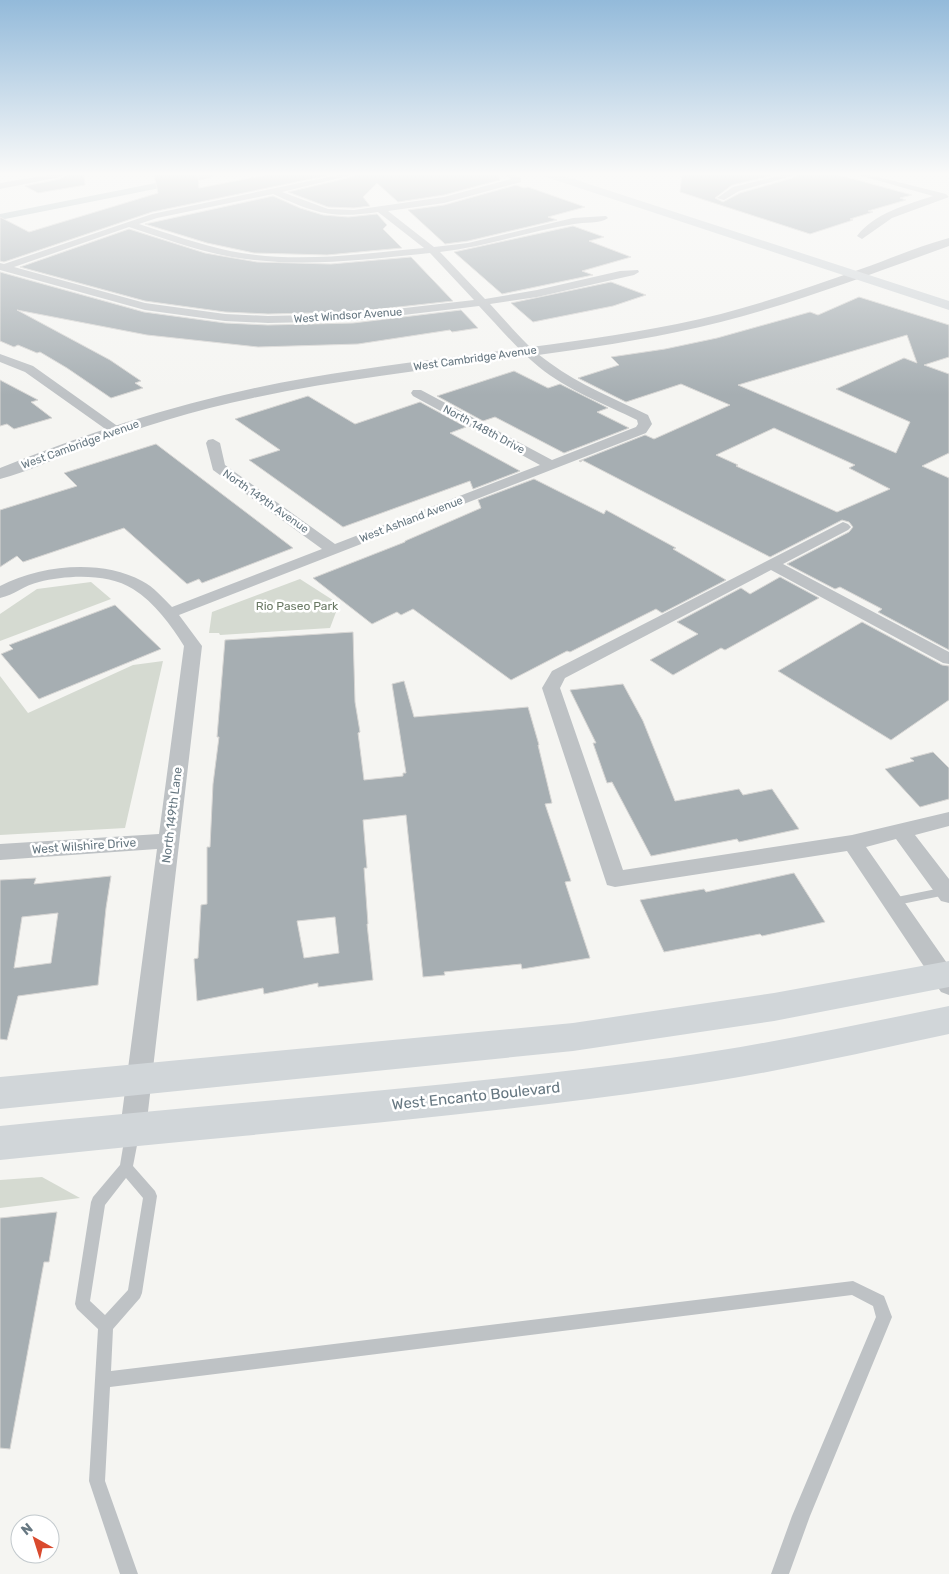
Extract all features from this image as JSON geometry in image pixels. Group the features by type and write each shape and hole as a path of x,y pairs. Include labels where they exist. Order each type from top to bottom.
{"main road":[{"path":"773,248 836,269 874,269 949,293"},
{"path":"796,248 855,269 949,306"},
{"path":"0,1093 573,1037 774,1007 947,978"},
{"name":"West Encanto Boulevard","path":"0,1143 470,1098 661,1074 755,1060 949,1020"}],"street":[{"path":"2,268 58,248"},
{"path":"209,248 232,254 264,258 333,260 451,248"},
{"path":"431,248 523,346"},
{"name":"West Cambridge Avenue","path":"523,346 634,336 719,319 779,302 905,248"},
{"path":"874,269 931,248"},
{"name":"West Windsor Avenue","path":"2,268 146,307 225,317 321,319 482,302 542,292 608,276 634,272"},
{"name":"West Cambridge Avenue","path":"8,454 110,425 295,385 523,346 703,312 752,298 836,269"},
{"name":"West Ashland Avenue","path":"168,614 641,430 645,424 643,418 569,381 544,365 523,346"},
{"path":"0,358 29,370 110,425"},
{"name":"North 148th Drive","path":"417,393 551,465"},
{"name":"West Cambridge Avenue","path":"0,474 68,446 110,425"},
{"name":"North 149th Avenue","path":"213,443 218,467 334,549"},
{"path":"844,527 558,675 551,688 615,879 852,843 949,819"},
{"path":"771,564 949,659"},
{"name":"North 149th Lane","path":"0,593 28,580 76,573 103,573 138,586 183,630 193,646 133,1129"},
{"path":"902,832 948,893"},
{"name":"West Wilshire Drive","path":"0,852 168,841"},
{"path":"852,843 947,978"}],"lane":[{"path":"892,902 948,893"},
{"path":"106,1326 82,1304 98,1202 126,1168 133,1129"},
{"path":"126,1168 150,1196 135,1293 106,1326 97,1481 129,1574"},
{"path":"102,1380 852,1288 879,1301 884,1317 801,1516 780,1574"}],"green space":[{"name":"Rio Paseo Park","path":"300,579 339,604 330,628 220,635 219,633 209,633 212,612"},
{"path":"91,582 111,599 0,641 0,614 37,589"},
{"path":"163,661 125,828 0,835 0,676 28,713 133,665"},
{"path":"42,1177 80,1198 0,1208 0,1180"}],"building":[{"path":"0,248 44,248 4,262 0,261"},
{"path":"73,248 191,248 205,253 257,262 331,264 411,257 453,301 353,312 268,314 225,312 145,301 20,267"},
{"path":"233,248 397,248 327,255 254,253"},
{"path":"470,248 609,248 631,257 582,271 593,275 502,294 454,252"},
{"path":"0,272 144,312 225,323 268,325 353,323 461,310 478,328 452,332 450,330 358,344 258,347 147,335 17,310 110,360 141,381 135,383 143,388 111,398 40,352 37,353 18,345 14,347 0,341"},
{"path":"611,282 646,295 613,306 533,322 511,303"},
{"path":"859,297 949,325 949,357 924,365 949,374 949,453 922,466 949,478 949,650 878,612 882,609 840,587 835,589 787,564 849,532 853,527 849,522 842,520 770,557 582,460 581,462 579,461 645,435 654,439 730,405 681,384 626,402 578,378 619,365 611,357 665,349 717,338 810,312 818,315","holes":["907,335 917,363 904,358 836,389 910,422 896,453 738,385","774,428 855,465 849,468 890,489 837,512 716,455"]},
{"path":"514,371 548,388 560,384 608,408 597,412 629,428 564,453 495,417 483,421 437,396"},
{"path":"0,380 38,400 31,402 52,418 14,429 7,424 0,426"},
{"path":"308,396 355,424 420,402 466,427 450,433 520,471 473,489 470,481 343,527 249,460 280,450 235,419"},
{"path":"156,444 293,548 202,583 199,579 187,584 124,528 23,562 17,556 0,567 0,510 77,486 64,473"},
{"path":"534,479 604,514 606,510 676,548 673,549 726,580 662,613 656,609 511,680 413,609 401,615 397,612 372,624 313,578 405,542 481,508 478,500"},
{"path":"780,577 819,598 725,650 721,648 673,675 650,660 698,634 677,622 741,588 750,594"},
{"path":"115,605 161,649 39,699 1,654 13,649 9,645"},
{"path":"862,622 942,665 949,666 949,700 891,740 778,671"},
{"path":"353,632 355,702 360,732 358,733 364,780 403,776 403,773 406,773 392,684 404,681 414,717 528,707 552,803 545,804 571,881 565,882 590,958 522,969 521,964 444,972 445,975 423,977 406,815 363,820 367,868 364,868 367,924 373,980 318,987 318,983 264,994 263,988 197,1001 194,959 198,958 201,905 207,904 207,847 210,847 213,784 219,737 217,737 225,640","holes":["335,917 339,953 304,958 297,921"]},
{"path":"623,684 643,721 675,801 739,789 743,795 772,789 799,829 739,842 737,839 651,856 612,782 607,783 593,743 596,743 570,690"},
{"path":"933,752 949,768 949,799 920,807 885,769 914,761 910,758"},
{"path":"794,873 825,922 762,936 760,934 664,952 640,900 704,889 706,892"},
{"path":"111,876 98,985 18,996 7,1040 0,1039 0,880 36,878 34,884","holes":["58,913 51,963 14,968 22,917"]},
{"path":"57,1212 49,1262 44,1262 10,1449 0,1448 0,1218"}]}
